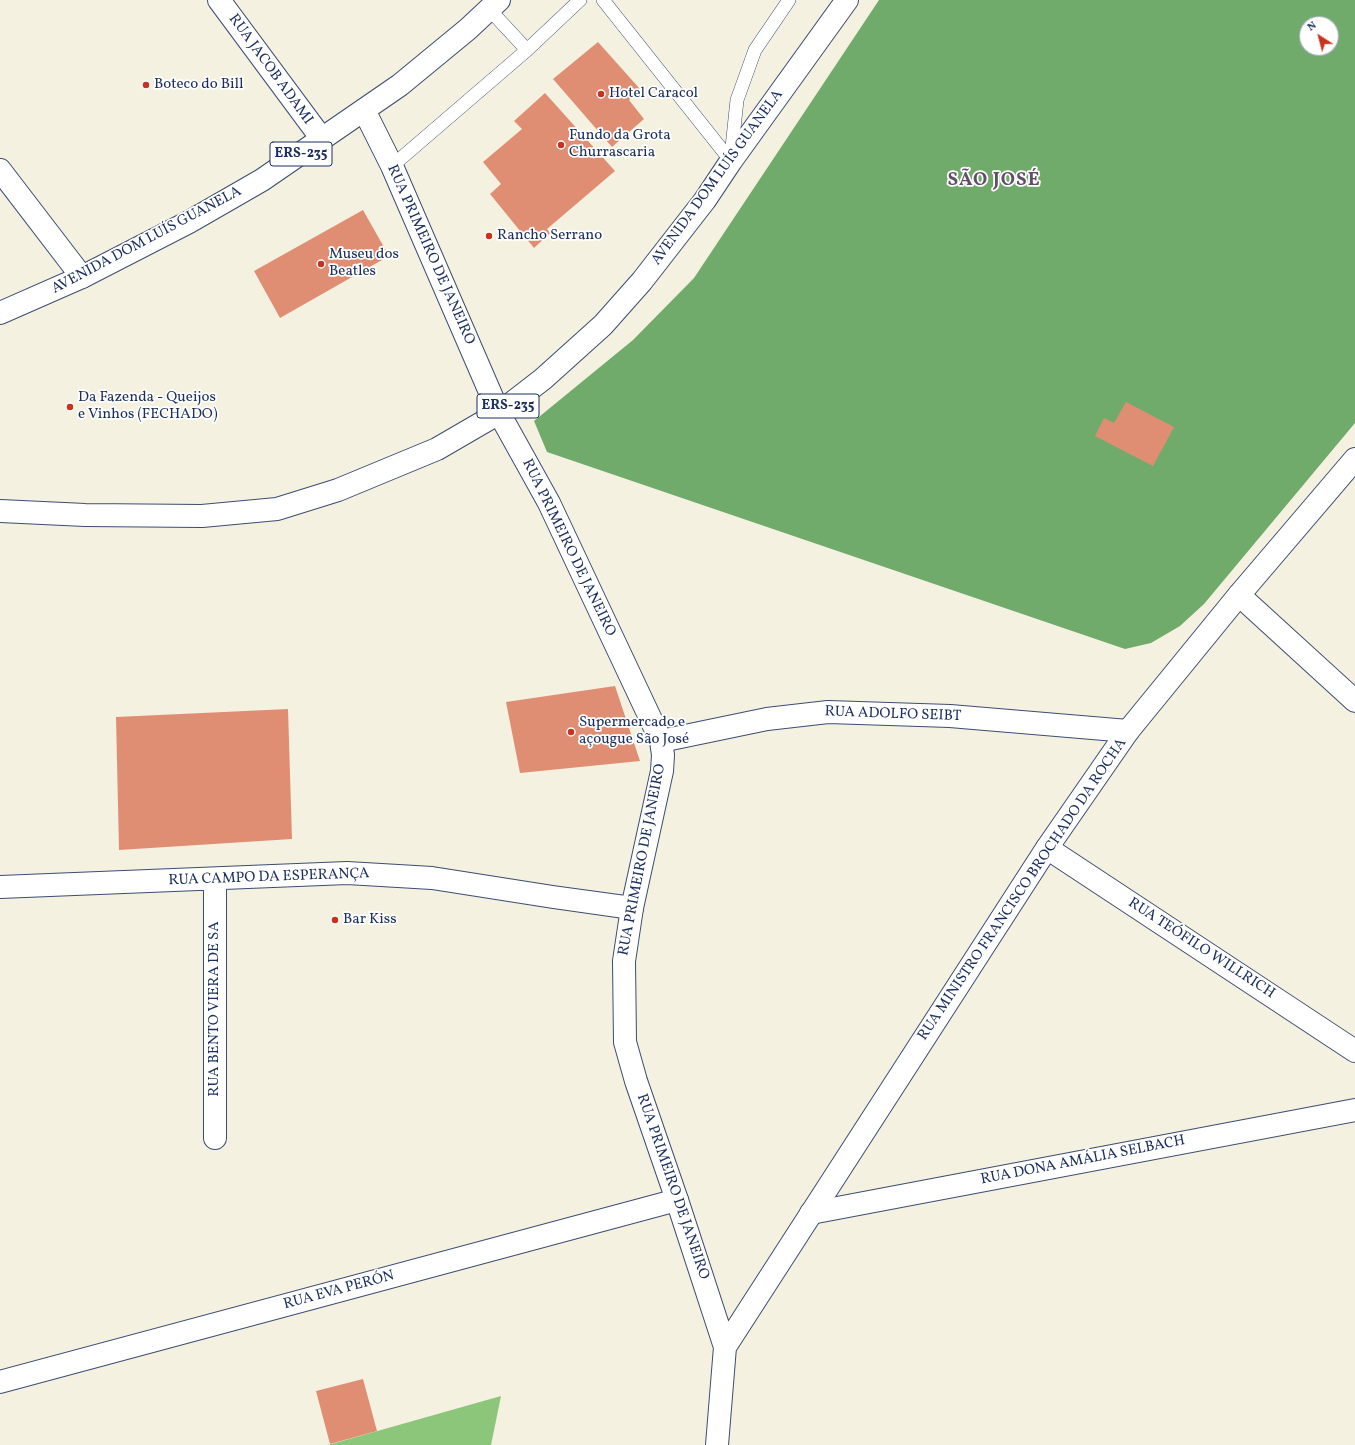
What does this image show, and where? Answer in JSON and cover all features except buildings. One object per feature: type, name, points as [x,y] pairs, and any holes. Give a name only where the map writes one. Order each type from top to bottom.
[{"type":"street","name":"RUA JACOB ADAMI","points":[[219,0],[322,139]]},
{"type":"street","name":"AVENIDA DOM LUÍS GUANELA","points":[[0,511],[85,515],[202,516],[277,509],[338,490],[417,458],[437,449],[499,413],[543,379],[603,325],[675,240],[847,0]]},
{"type":"street","name":"AVENIDA DOM LUÍS GUANELA","points":[[0,313],[82,277],[190,222],[262,180],[400,86],[468,29],[494,5]]},
{"type":"street","name":"RUA PRIMEIRO DE JANEIRO","points":[[364,110],[392,166],[499,413],[549,503],[661,741],[663,755],[662,771],[632,908],[624,961],[625,1042],[636,1081],[725,1347],[717,1445]]},
{"type":"street","points":[[0,170],[82,277]]},
{"type":"street","name":"RUA MINISTRO FRANCISCO BROCHADO DA ROCHA","points":[[725,1347],[1047,848],[1128,731],[1239,595],[1355,459]]},
{"type":"street","points":[[1239,595],[1355,701]]},
{"type":"street","name":"RUA ADOLFO SEIBT","points":[[661,741],[767,719],[828,712],[950,716],[1128,731]]},
{"type":"street","name":"RUA TEÓFILO WILLRICH","points":[[1047,848],[1355,1051]]},
{"type":"street","name":"RUA CAMPO DA ESPERANÇA","points":[[0,887],[347,873],[432,878],[632,908]]},
{"type":"street","name":"RUA BENTO VIERA DE SA","points":[[215,879],[215,1138]]},
{"type":"street","name":"RUA DONA AMÁLIA SELBACH","points":[[811,1213],[1355,1110]]},
{"type":"street","name":"RUA EVA PERÓN","points":[[0,1382],[677,1200]]},
{"type":"lane","points":[[392,166],[527,50],[580,0]]},
{"type":"lane","points":[[603,0],[731,161]]},
{"type":"lane","points":[[731,161],[737,100],[755,50],[789,0]]},
{"type":"lane","points":[[494,5],[527,50]]},
{"type":"green space","points":[[879,0],[1355,0],[1355,423],[1204,604],[1180,626],[1151,643],[1125,649],[547,452],[534,421],[633,340],[694,278]]},
{"type":"green space","points":[[501,1396],[491,1445],[328,1445]]},
{"type":"place","name":"Boteco do Bill","points":[[146,85]]},
{"type":"place","name":"Hotel Caracol","points":[[601,94]]},
{"type":"place","name":"Fundo da Grota Churrascaria","points":[[561,145]]},
{"type":"place","name":"Rancho Serrano","points":[[489,236]]},
{"type":"place","name":"Museu dos Beatles","points":[[321,264]]},
{"type":"place","name":"Da Fazenda - Queijos e Vinhos (FECHADO)","points":[[70,407]]},
{"type":"place","name":"Supermercado e açougue São José","points":[[571,732]]},
{"type":"place","name":"Bar Kiss","points":[[335,920]]},
{"type":"district","name":"SÃO JOSÉ","points":[[994,182]]}]
